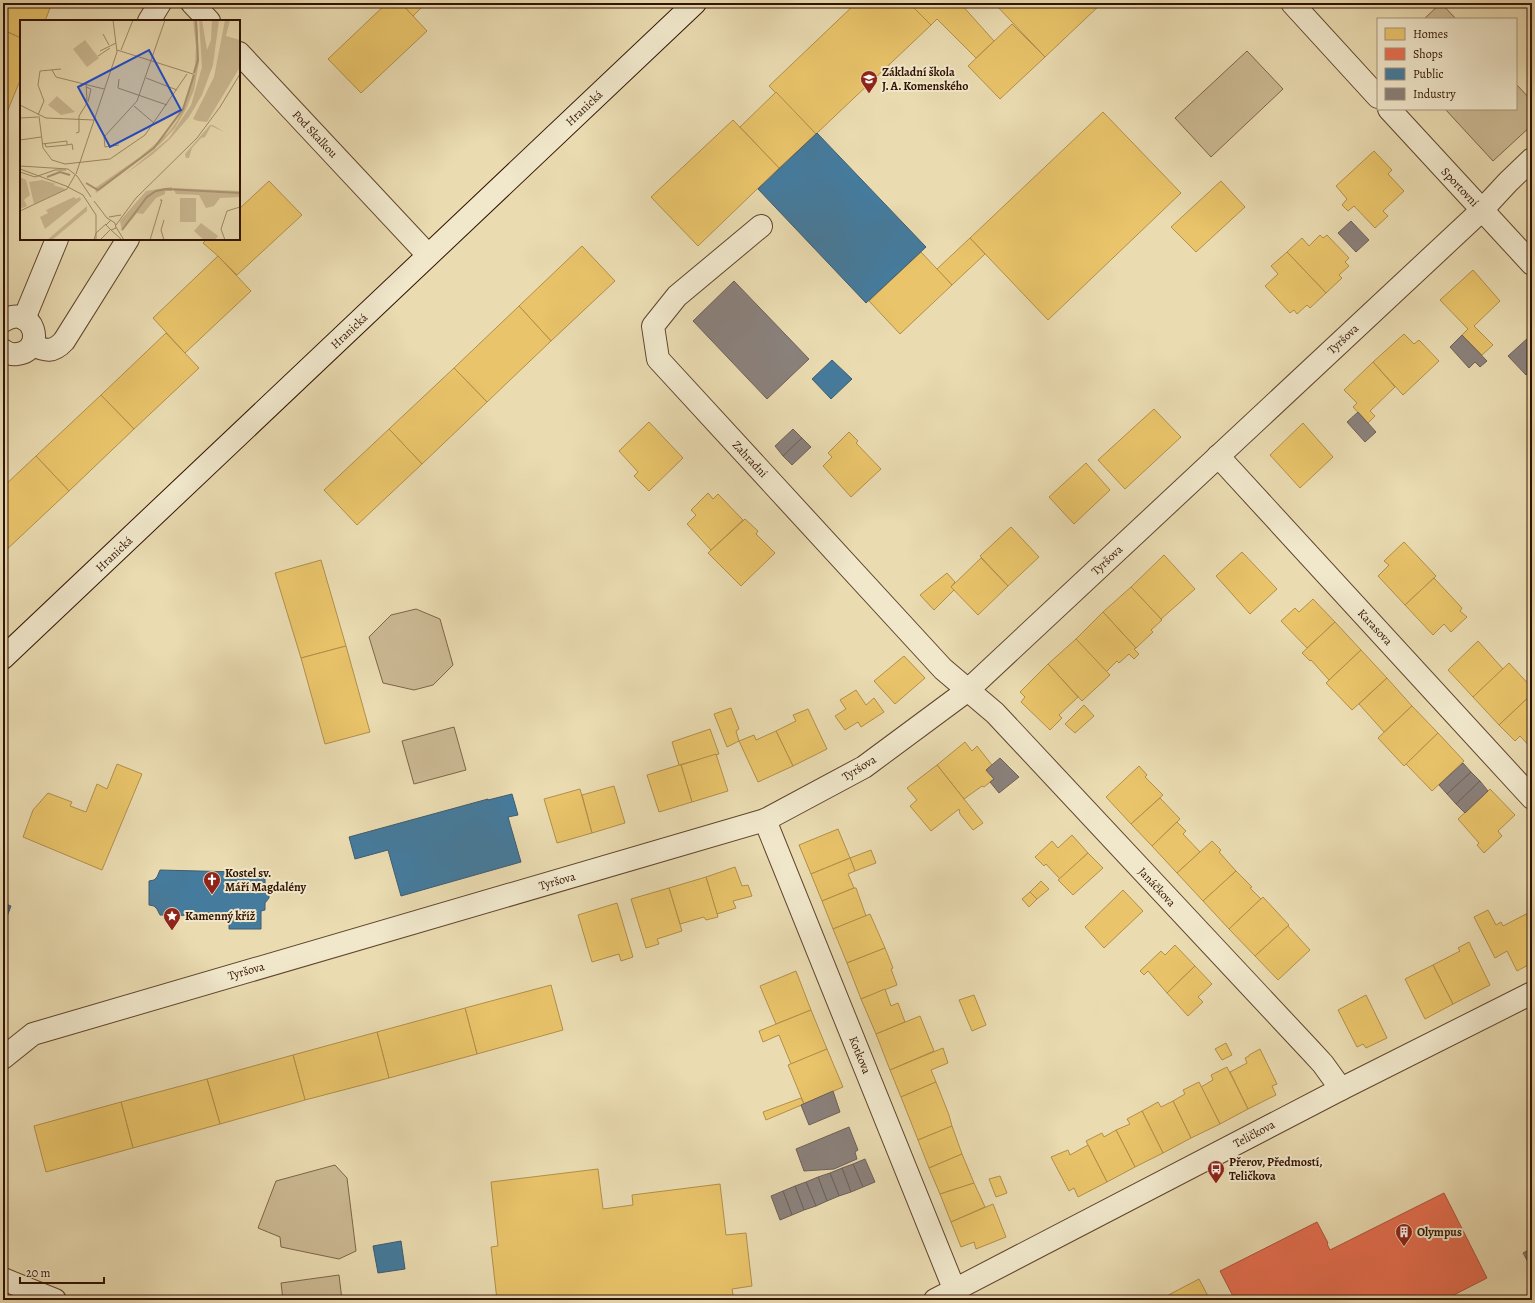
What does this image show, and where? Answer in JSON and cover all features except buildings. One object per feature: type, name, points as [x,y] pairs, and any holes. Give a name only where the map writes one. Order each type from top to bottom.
[{"type":"street","points":[[150,20],[160,3]]},
{"type":"street","points":[[192,3],[208,20]]},
{"type":"street","name":"Hranická","points":[[3,658],[695,3]]},
{"type":"street","points":[[1292,3],[1377,96]]},
{"type":"street","name":"Pod Skalkou","points":[[240,54],[428,255]]},
{"type":"street","name":"Sportovní","points":[[1390,110],[1532,264]]},
{"type":"street","name":"Tyršova","points":[[3,1058],[33,1034],[765,820],[864,767],[968,690],[1482,210],[1532,159]]},
{"type":"street","name":"Zahradní","points":[[761,226],[677,296],[653,326],[658,359],[943,669],[968,690]]},
{"type":"street","points":[[24,319],[57,240]]},
{"type":"street","points":[[32,345],[48,350],[54,350],[64,342],[127,240]]},
{"type":"street","points":[[3,321],[15,316],[24,319],[32,325],[35,336],[32,345],[26,351],[20,354],[4,352]]},
{"type":"street","name":"Karasova","points":[[1218,456],[1532,798]]},
{"type":"street","name":"Janáčkova","points":[[968,690],[994,714],[1296,1035],[1323,1064],[1341,1089]]},
{"type":"street","name":"Kotkova","points":[[765,820],[956,1291]]},
{"type":"street","name":"Teličkova","points":[[936,1300],[956,1291],[1341,1089],[1532,993]]},
{"type":"street","points":[[3,1279],[55,1300]]},
{"type":"shaded area","points":[[1441,3],[1455,18],[1425,18]]},
{"type":"shaded area","points":[[1247,51],[1283,89],[1211,157],[1175,118]]},
{"type":"shaded area","points":[[1517,85],[1532,101],[1532,125],[1493,161],[1446,110],[1517,110]]},
{"type":"shaded area","points":[[416,609],[440,619],[453,665],[433,685],[414,690],[383,683],[369,637],[391,615]]},
{"type":"shaded area","points":[[454,727],[466,770],[414,784],[402,741]]},
{"type":"shaded area","points":[[335,1165],[347,1178],[356,1251],[339,1259],[281,1247],[280,1237],[258,1228],[276,1181]]},
{"type":"shaded area","points":[[339,1275],[342,1300],[283,1300],[281,1283]]},
{"type":"place","name":"Základní škola J. A. Komenského","points":[[869,94]]},
{"type":"place","name":"Kostel sv. Máří Magdalény","points":[[212,895]]},
{"type":"place","name":"Kamenný kříž","points":[[172,931]]},
{"type":"place","name":"Přerov, Předmostí, Teličkova","points":[[1216,1184]]},
{"type":"place","name":"Olympus","points":[[1404,1247]]}]
